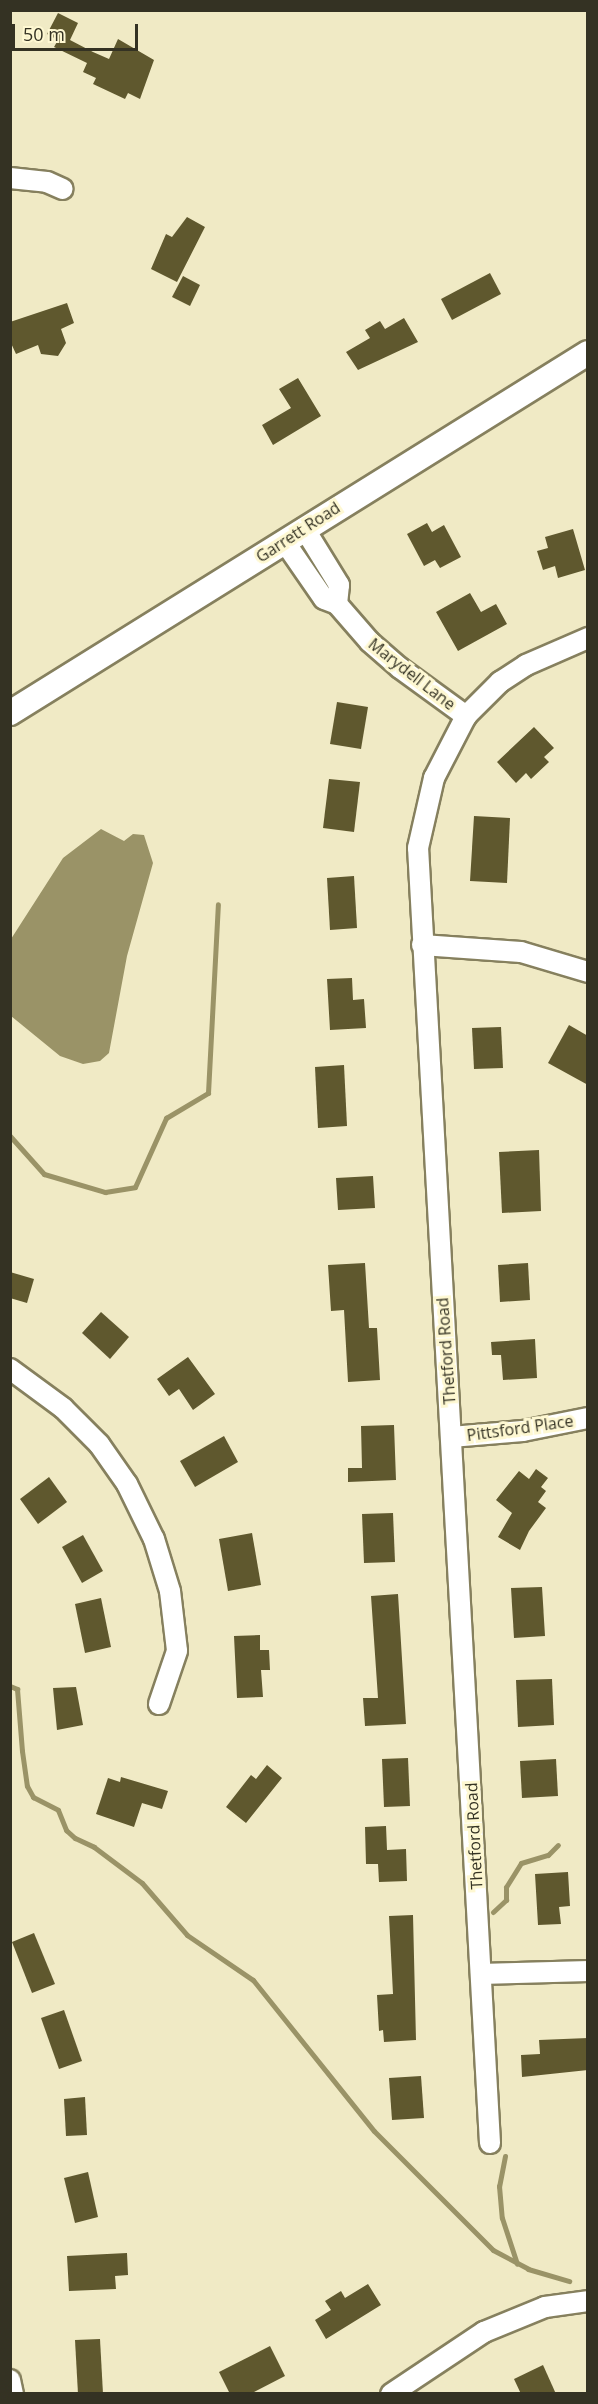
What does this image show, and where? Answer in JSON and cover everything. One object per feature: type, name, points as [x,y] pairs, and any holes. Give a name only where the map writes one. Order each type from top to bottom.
[{"type":"street","points":[[10,177],[47,182],[63,189]]},
{"type":"street","name":"Garrett Road","points":[[10,712],[588,353]]},
{"type":"street","points":[[304,528],[339,585],[337,603]]},
{"type":"street","name":"Marydell Lane","points":[[284,541],[324,599],[337,603],[370,642],[466,716]]},
{"type":"street","name":"Thetford Road","points":[[490,2143],[418,848],[423,816],[434,778],[466,716],[500,682],[526,665],[588,638]]},
{"type":"street","points":[[422,945],[520,952],[588,972]]},
{"type":"street","points":[[10,1369],[63,1408],[99,1444],[127,1484],[154,1539],[170,1590],[177,1651],[159,1704]]},
{"type":"street","name":"Pittsford Place","points":[[451,1437],[524,1431],[588,1418]]},
{"type":"street","points":[[482,1974],[588,1971]]},
{"type":"street","points":[[392,2394],[484,2332],[545,2307],[588,2301]]},
{"type":"street","points":[[10,2380],[13,2394]]},
{"type":"shaded area","points":[[101,829],[124,841],[133,834],[144,835],[153,863],[127,956],[109,1053],[100,1061],[83,1064],[60,1056],[11,1016],[11,939],[63,858]]},
{"type":"building","points":[[58,13],[78,23],[70,40],[93,52],[109,59],[118,39],[154,60],[140,99],[128,93],[125,99],[93,84],[96,78],[83,72],[87,63],[54,47],[58,40],[47,34]]},
{"type":"building","points":[[187,217],[205,227],[177,282],[151,269],[166,234],[172,237]]},
{"type":"building","points":[[490,273],[501,294],[452,320],[441,299]]},
{"type":"building","points":[[183,276],[200,285],[190,306],[172,297]]},
{"type":"building","points":[[67,303],[74,323],[61,329],[66,343],[58,356],[41,354],[38,345],[16,354],[10,341],[10,322]]},
{"type":"building","points":[[404,318],[418,342],[358,370],[346,352],[370,338],[365,330],[380,321],[385,329]]},
{"type":"building","points":[[298,378],[321,416],[273,445],[262,425],[291,408],[279,389]]},
{"type":"building","points":[[427,523],[432,532],[444,525],[461,557],[440,568],[435,560],[424,566],[407,534]]},
{"type":"building","points":[[573,529],[585,570],[558,578],[555,566],[543,570],[537,551],[548,548],[545,537]]},
{"type":"building","points":[[470,593],[481,612],[496,604],[507,624],[458,651],[436,612]]},
{"type":"building","points":[[337,702],[368,707],[361,749],[330,744]]},
{"type":"building","points":[[534,727],[554,748],[544,757],[549,762],[531,779],[526,773],[516,783],[497,762]]},
{"type":"building","points":[[329,779],[360,782],[354,832],[323,828]]},
{"type":"building","points":[[474,816],[510,818],[507,883],[470,881]]},
{"type":"building","points":[[354,876],[357,928],[330,930],[327,878]]},
{"type":"building","points":[[352,978],[353,1000],[364,999],[366,1028],[330,1030],[327,979]]},
{"type":"building","points":[[569,1025],[588,1036],[588,1085],[548,1063]]},
{"type":"building","points":[[501,1027],[503,1068],[474,1069],[472,1028]]},
{"type":"building","points":[[344,1065],[347,1126],[318,1128],[315,1067]]},
{"type":"building","points":[[539,1150],[541,1211],[502,1213],[499,1152]]},
{"type":"building","points":[[373,1176],[375,1208],[338,1210],[336,1178]]},
{"type":"building","points":[[365,1263],[369,1328],[377,1328],[380,1380],[348,1382],[344,1310],[331,1311],[328,1265]]},
{"type":"building","points":[[528,1263],[530,1300],[500,1302],[498,1265]]},
{"type":"building","points":[[10,1272],[34,1279],[27,1303],[10,1298]]},
{"type":"building","points":[[101,1312],[129,1337],[110,1359],[82,1333]]},
{"type":"building","points":[[535,1339],[537,1378],[503,1380],[501,1355],[492,1355],[491,1342]]},
{"type":"building","points":[[188,1357],[215,1394],[193,1410],[179,1389],[169,1396],[157,1379]]},
{"type":"building","points":[[394,1425],[396,1480],[348,1482],[348,1468],[362,1468],[361,1426]]},
{"type":"building","points":[[224,1436],[238,1462],[195,1487],[180,1461]]},
{"type":"building","points":[[536,1469],[548,1478],[541,1487],[546,1491],[538,1502],[546,1508],[529,1531],[520,1550],[498,1537],[512,1513],[496,1500],[519,1471],[529,1479]]},
{"type":"building","points":[[49,1477],[67,1502],[38,1524],[20,1499]]},
{"type":"building","points":[[393,1513],[395,1562],[364,1563],[362,1514]]},
{"type":"building","points":[[252,1533],[261,1585],[228,1591],[219,1539]]},
{"type":"building","points":[[83,1535],[103,1571],[82,1583],[62,1547]]},
{"type":"building","points":[[542,1587],[545,1636],[514,1638],[511,1588]]},
{"type":"building","points":[[398,1594],[406,1724],[365,1726],[363,1698],[378,1698],[371,1596]]},
{"type":"building","points":[[101,1598],[111,1647],[85,1653],[75,1604]]},
{"type":"building","points":[[260,1635],[260,1650],[269,1650],[270,1670],[261,1670],[263,1697],[237,1698],[234,1636]]},
{"type":"building","points":[[552,1679],[554,1725],[518,1727],[516,1680]]},
{"type":"building","points":[[76,1687],[83,1725],[57,1730],[53,1688]]},
{"type":"building","points":[[408,1758],[410,1806],[384,1807],[382,1759]]},
{"type":"building","points":[[556,1759],[558,1796],[522,1798],[520,1761]]},
{"type":"building","points":[[267,1765],[282,1778],[246,1823],[226,1807],[251,1775],[256,1779]]},
{"type":"building","points":[[121,1777],[168,1791],[162,1809],[142,1803],[134,1827],[96,1814],[108,1778],[120,1782]]},
{"type":"building","points":[[386,1826],[387,1850],[406,1849],[407,1881],[379,1882],[378,1864],[366,1864],[365,1827]]},
{"type":"building","points":[[568,1872],[570,1906],[559,1907],[561,1924],[538,1925],[535,1874]]},
{"type":"building","points":[[413,1915],[416,2040],[384,2042],[383,2030],[379,2031],[377,1995],[393,1994],[389,1916]]},
{"type":"building","points":[[34,1933],[55,1984],[32,1993],[12,1942]]},
{"type":"building","points":[[64,2010],[82,2061],[59,2069],[41,2018]]},
{"type":"building","points":[[588,2038],[588,2070],[522,2077],[521,2055],[540,2054],[539,2040]]},
{"type":"building","points":[[421,2076],[424,2118],[392,2120],[389,2078]]},
{"type":"building","points":[[85,2097],[87,2135],[66,2136],[64,2099]]},
{"type":"building","points":[[88,2172],[98,2217],[75,2223],[64,2178]]},
{"type":"building","points":[[127,2253],[128,2275],[115,2276],[116,2289],[69,2291],[67,2256]]},
{"type":"building","points":[[368,2284],[381,2305],[326,2339],[315,2320],[331,2310],[325,2301],[341,2291],[345,2298]]},
{"type":"building","points":[[100,2339],[103,2394],[78,2394],[75,2340]]},
{"type":"building","points":[[270,2346],[285,2376],[250,2394],[230,2394],[219,2372]]},
{"type":"building","points":[[543,2365],[556,2394],[521,2394],[514,2379]]},
{"type":"waterway","points":[[10,1136],[44,1174],[105,1192],[135,1187],[166,1118],[208,1093],[218,904]]},
{"type":"waterway","points":[[10,1686],[17,1689],[27,1786],[33,1797],[58,1810],[66,1830],[75,1838],[94,1847],[142,1883],[187,1935],[253,1980],[374,2131],[493,2250],[528,2269],[569,2281]]},
{"type":"waterway","points":[[493,1912],[506,1900],[506,1887],[521,1863],[548,1855],[558,1845]]},
{"type":"waterway","points":[[505,2156],[499,2186],[502,2218],[517,2264]]}]
